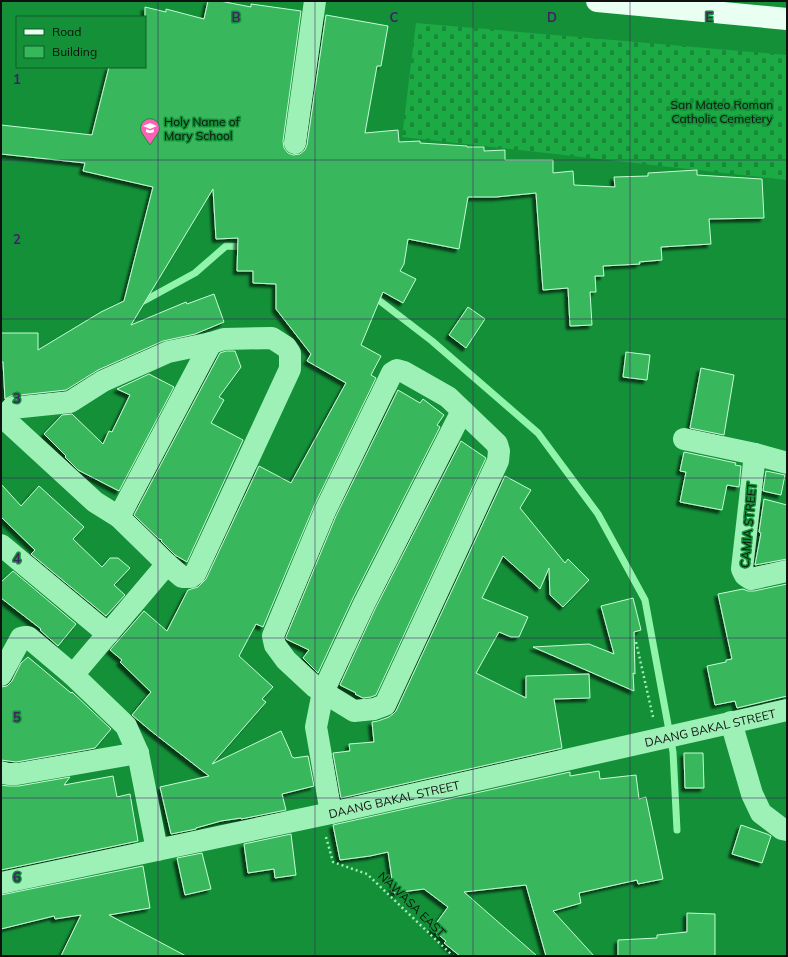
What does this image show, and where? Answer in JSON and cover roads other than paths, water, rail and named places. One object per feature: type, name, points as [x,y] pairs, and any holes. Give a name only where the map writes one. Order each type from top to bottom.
[{"type":"main road","points":[[597,1],[787,19]]},
{"type":"street","points":[[295,143],[315,1]]},
{"type":"street","points":[[272,338],[286,347],[290,353],[290,369],[195,574],[191,577],[182,577],[119,517],[95,502],[20,434],[9,423],[7,414],[12,408],[70,402],[103,381],[168,352],[212,343],[224,339],[272,338]]},
{"type":"street","points":[[119,517],[212,343]]},
{"type":"street","points":[[397,370],[404,372],[448,397],[497,444],[499,451],[498,461],[384,705],[374,710],[354,711],[323,692],[315,687],[286,660],[275,645],[273,636],[325,510],[392,373],[397,370]]},
{"type":"street","points":[[326,814],[316,726],[323,692],[364,604],[462,411]]},
{"type":"street","points":[[684,439],[755,454],[787,463]]},
{"type":"street","name":"CAMIA STREET","points":[[755,454],[742,569],[745,575],[751,579],[787,571]]},
{"type":"street","points":[[1,545],[108,634]]},
{"type":"street","points":[[73,675],[167,564]]},
{"type":"street","points":[[1,675],[21,638],[28,637],[73,675],[126,726],[138,753],[157,850]]},
{"type":"street","name":"DAANG BAKAL STREET","points":[[1,883],[326,814],[787,710]]},
{"type":"street","points":[[731,722],[752,794],[761,813],[787,830]]},
{"type":"street","points":[[1,772],[17,774],[138,753]]},
{"type":"waterway","points":[[140,303],[195,273],[226,246],[246,247]]},
{"type":"waterway","points":[[371,297],[380,301],[432,341],[538,433],[598,514],[645,600],[673,752],[677,830]]},
{"type":"place","name":"Holy Name of Mary School","points":[[150,145]]},
{"type":"park label","name":"San Mateo Roman Catholic Cemetery","points":[[722,111]]}]
